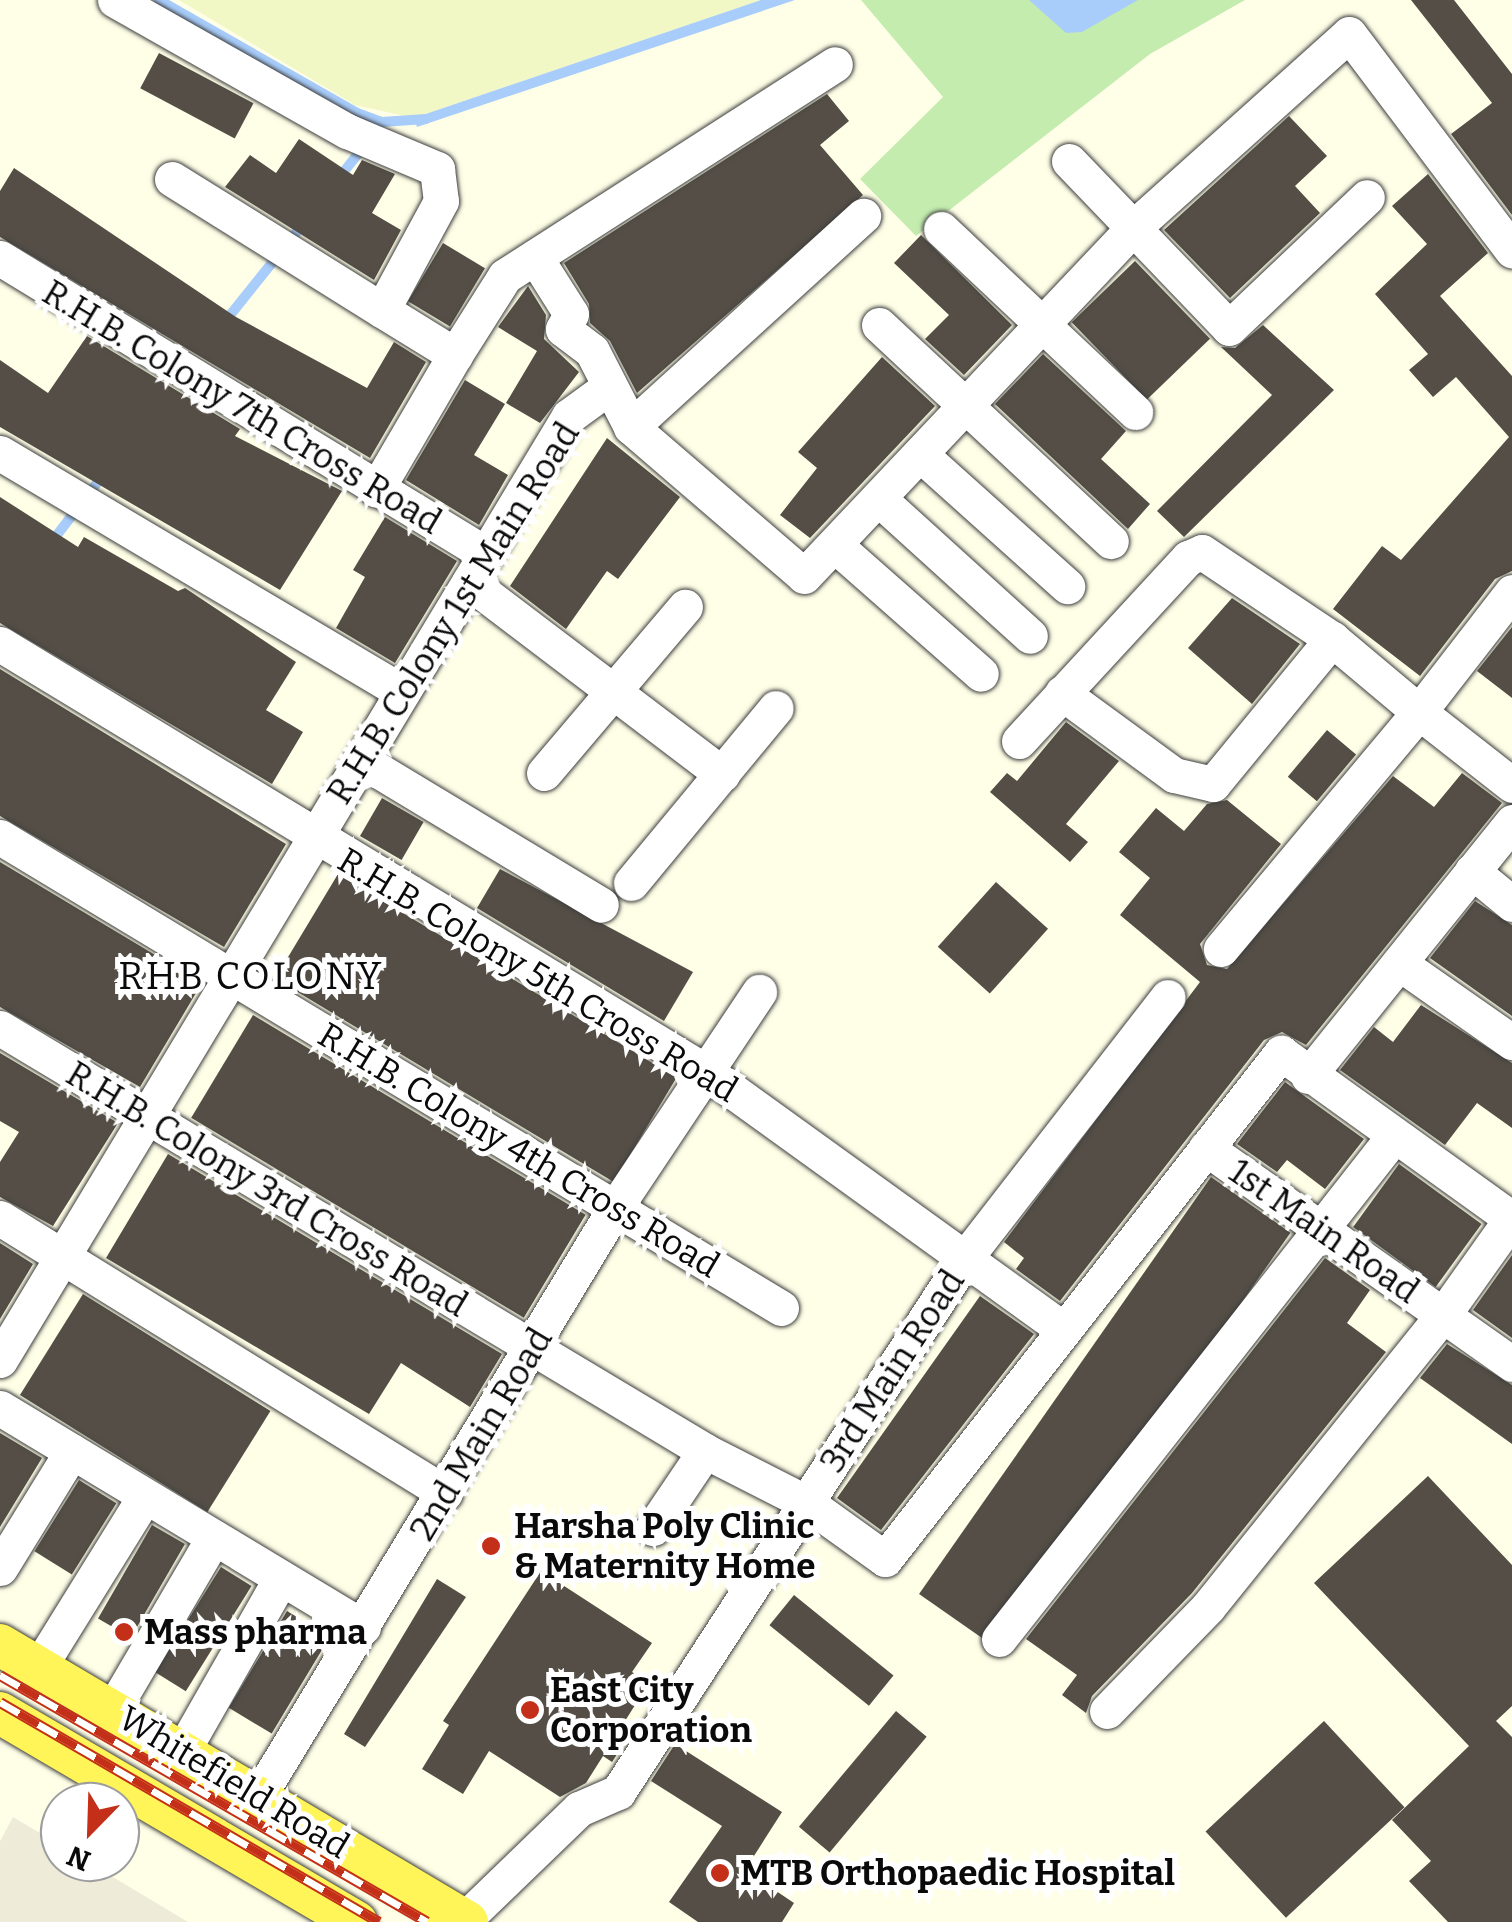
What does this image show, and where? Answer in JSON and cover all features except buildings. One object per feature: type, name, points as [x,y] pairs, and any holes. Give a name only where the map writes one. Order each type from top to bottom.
[{"type":"main road","name":"Whitefield Road","points":[[0,1645],[466,1921]]},
{"type":"main road","name":"Whitefield Road","points":[[0,1713],[356,1922]]},
{"type":"street","points":[[115,0],[347,131],[437,169],[441,201],[382,310]]},
{"type":"street","points":[[535,258],[572,314],[562,330],[592,350],[606,389],[631,427],[804,576],[1133,228],[1349,34],[1512,250]]},
{"type":"street","points":[[376,490],[505,276],[836,64]]},
{"type":"street","points":[[1070,161],[1229,328],[1367,197]]},
{"type":"street","points":[[172,179],[455,356]]},
{"type":"street","points":[[631,427],[863,216]]},
{"type":"street","points":[[942,230],[1135,412]]},
{"type":"street","name":"R.H.B. Colony 7th Cross Road","points":[[0,258],[376,490],[477,568],[722,774]]},
{"type":"street","points":[[879,326],[1112,541]]},
{"type":"street","name":"R.H.B. Colony 1st Main Road","points":[[0,1360],[570,416],[606,389]]},
{"type":"street","points":[[0,453],[402,692]]},
{"type":"street","points":[[920,454],[1068,586]]},
{"type":"street","points":[[878,498],[1030,636]]},
{"type":"street","points":[[836,546],[981,674]]},
{"type":"street","points":[[1019,741],[1188,558],[1202,552],[1332,640],[1512,785]]},
{"type":"street","points":[[1222,949],[1419,712],[1512,592]]},
{"type":"street","points":[[544,773],[685,607]]},
{"type":"street","points":[[1062,693],[1174,775],[1212,784],[1332,640]]},
{"type":"street","name":"R.H.B. Colony 5th Cross Road","points":[[0,644],[313,840],[705,1072],[1061,1328]]},
{"type":"street","points":[[631,884],[776,708]]},
{"type":"street","points":[[361,760],[601,905]]},
{"type":"street","points":[[1512,822],[1308,1076],[1512,1218]]},
{"type":"street","name":"R.H.B. Colony 4th Cross Road","points":[[0,836],[781,1308]]},
{"type":"street","points":[[1472,871],[1512,904]]},
{"type":"street","points":[[1399,963],[1512,1042]]},
{"type":"street","name":"2nd Main Road","points":[[258,1797],[533,1351],[615,1208],[759,992]]},
{"type":"street","name":"3rd Main Road","points":[[466,1921],[578,1810],[618,1792],[966,1258],[1168,997]]},
{"type":"street","name":"R.H.B. Colony 3rd Cross Road","points":[[0,1028],[533,1351],[706,1451],[807,1503],[885,1559],[1061,1328]]},
{"type":"street","name":"1st Main Road","points":[[1308,1076],[1281,1053],[1206,1148],[1444,1315],[1512,1218]]},
{"type":"street","points":[[999,1639],[1394,1136]]},
{"type":"street","points":[[1061,1328],[1206,1148]]},
{"type":"street","points":[[0,1218],[445,1493]]},
{"type":"street","points":[[1107,1711],[1208,1607],[1444,1315],[1512,1364]]},
{"type":"street","points":[[0,1408],[363,1627]]},
{"type":"street","points":[[0,1568],[72,1451]]},
{"type":"street","points":[[653,1528],[706,1451]]},
{"type":"street","points":[[38,1666],[145,1496]]},
{"type":"street","points":[[113,1709],[214,1538]]},
{"type":"street","points":[[183,1750],[281,1578]]},
{"type":"green space","points":[[179,0],[761,0],[414,118],[355,105]]},
{"type":"green space","points":[[861,0],[1245,0],[1150,54],[916,236],[860,179],[943,97]]},
{"type":"shaded area","points":[[13,1817],[40,1833],[40,1882],[121,1882],[188,1922],[0,1922],[0,1841]]},
{"type":"water","points":[[761,0],[795,0],[417,127],[414,118]]},
{"type":"water","points":[[1029,0],[1138,0],[1082,32],[1066,33]]},
{"type":"waterway","points":[[159,0],[357,113],[382,122],[426,119]]},
{"type":"waterway","points":[[338,179],[365,145]]},
{"type":"waterway","points":[[223,324],[303,224]]},
{"type":"waterway","points":[[50,544],[104,474]]},
{"type":"railway","points":[[0,1675],[427,1922]]},
{"type":"railway","points":[[0,1702],[379,1922]]},
{"type":"place","name":"Harsha Poly Clinic & Maternity Home","points":[[491,1546]]},
{"type":"place","name":"Mass pharma","points":[[124,1632]]},
{"type":"place","name":"East City Corporation","points":[[530,1710]]},
{"type":"place","name":"MTB Orthopaedic Hospital","points":[[720,1873]]},
{"type":"district","name":"RHB COLONY","points":[[251,977]]}]
